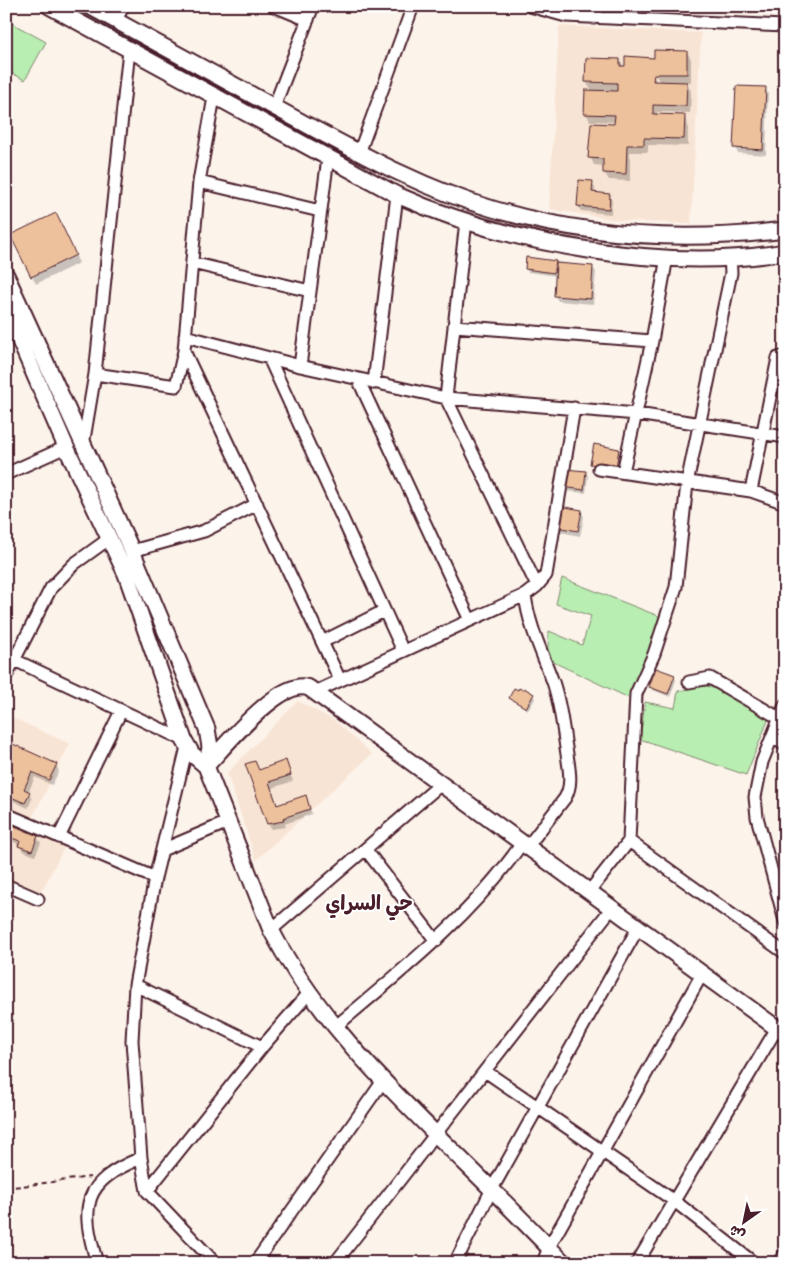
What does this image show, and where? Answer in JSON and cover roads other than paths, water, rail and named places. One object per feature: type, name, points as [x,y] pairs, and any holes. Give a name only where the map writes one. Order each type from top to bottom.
[{"type":"street","points":[[49,6],[397,195],[466,221],[547,242],[667,257],[758,256],[785,252]]},
{"type":"street","points":[[88,6],[414,181],[492,209],[548,223],[669,237],[729,236],[785,230]]},
{"type":"street","points":[[116,21],[123,6]]},
{"type":"street","points":[[274,6],[308,20]]},
{"type":"street","points":[[274,107],[313,6]]},
{"type":"street","points":[[359,153],[412,6]]},
{"type":"street","points":[[530,6],[555,15],[594,18],[784,24]]},
{"type":"street","points":[[594,18],[599,6]]},
{"type":"street","points":[[83,445],[95,374],[129,50]]},
{"type":"street","points":[[95,374],[176,386],[184,351],[200,182],[214,97]]},
{"type":"street","points":[[300,366],[328,158]]},
{"type":"street","points":[[200,182],[320,211]]},
{"type":"street","points":[[374,383],[397,195]]},
{"type":"street","points":[[466,221],[446,398],[537,586]]},
{"type":"street","points":[[589,892],[629,841],[636,694],[654,654],[676,587],[687,482],[732,273],[729,236]]},
{"type":"street","points":[[623,472],[652,341],[667,257]]},
{"type":"street","points":[[192,263],[310,291]]},
{"type":"street","points":[[6,275],[132,551],[209,737],[210,746],[206,766]]},
{"type":"street","points":[[6,309],[66,447],[126,574],[185,744],[206,766],[271,930],[309,993],[335,1027],[383,1081],[564,1263]]},
{"type":"street","points":[[454,326],[652,341]]},
{"type":"street","points":[[185,336],[300,366],[446,398],[637,414],[785,437]]},
{"type":"street","points":[[184,351],[340,680]]},
{"type":"street","points":[[750,491],[778,358],[785,356]]},
{"type":"street","points":[[269,358],[403,651]]},
{"type":"street","points":[[358,379],[470,620]]},
{"type":"street","points":[[315,692],[525,595],[537,586],[546,575],[574,408]]},
{"type":"street","points":[[6,474],[66,447]]},
{"type":"street","points":[[598,469],[750,491],[785,503]]},
{"type":"street","points":[[132,551],[204,531],[257,504]]},
{"type":"street","points":[[6,676],[10,658],[51,588],[74,564],[110,538]]},
{"type":"street","points":[[335,1027],[436,941],[501,873],[565,798],[570,784],[559,705],[553,683],[532,633],[525,595]]},
{"type":"street","points":[[322,642],[384,611]]},
{"type":"street","points":[[10,658],[121,711],[194,750],[201,749],[207,744],[209,737]]},
{"type":"street","points":[[690,682],[710,678],[779,718]]},
{"type":"street","points":[[206,766],[260,711],[285,691],[300,686],[315,692],[781,1031],[673,1200],[637,1263]]},
{"type":"street","points":[[785,705],[758,776],[755,807],[785,921]]},
{"type":"street","points":[[59,837],[121,711]]},
{"type":"street","points":[[773,737],[785,745]]},
{"type":"street","points":[[185,744],[155,878],[135,985],[132,1041],[141,1158],[148,1191],[215,1263]]},
{"type":"street","points":[[271,930],[441,784]]},
{"type":"street","points":[[6,814],[155,878]]},
{"type":"street","points":[[162,850],[228,822]]},
{"type":"street","points":[[629,841],[785,953]]},
{"type":"street","points":[[366,850],[436,941]]},
{"type":"street","points":[[6,885],[38,899]]},
{"type":"street","points":[[335,1263],[611,909]]},
{"type":"street","points":[[455,1263],[492,1189],[638,928]]},
{"type":"street","points":[[543,1263],[549,1247],[702,974]]},
{"type":"street","points":[[135,985],[262,1048]]},
{"type":"street","points":[[148,1191],[262,1048],[309,993]]},
{"type":"street","points":[[485,1071],[673,1200],[754,1263]]},
{"type":"street","points":[[255,1263],[383,1081]]},
{"type":"street","points":[[95,1261],[89,1237],[86,1211],[94,1190],[107,1175],[141,1158]]},
{"type":"street","points":[[778,1263],[785,1254]]},
{"type":"district","name":"حي السراي","points":[[369,903]]}]
